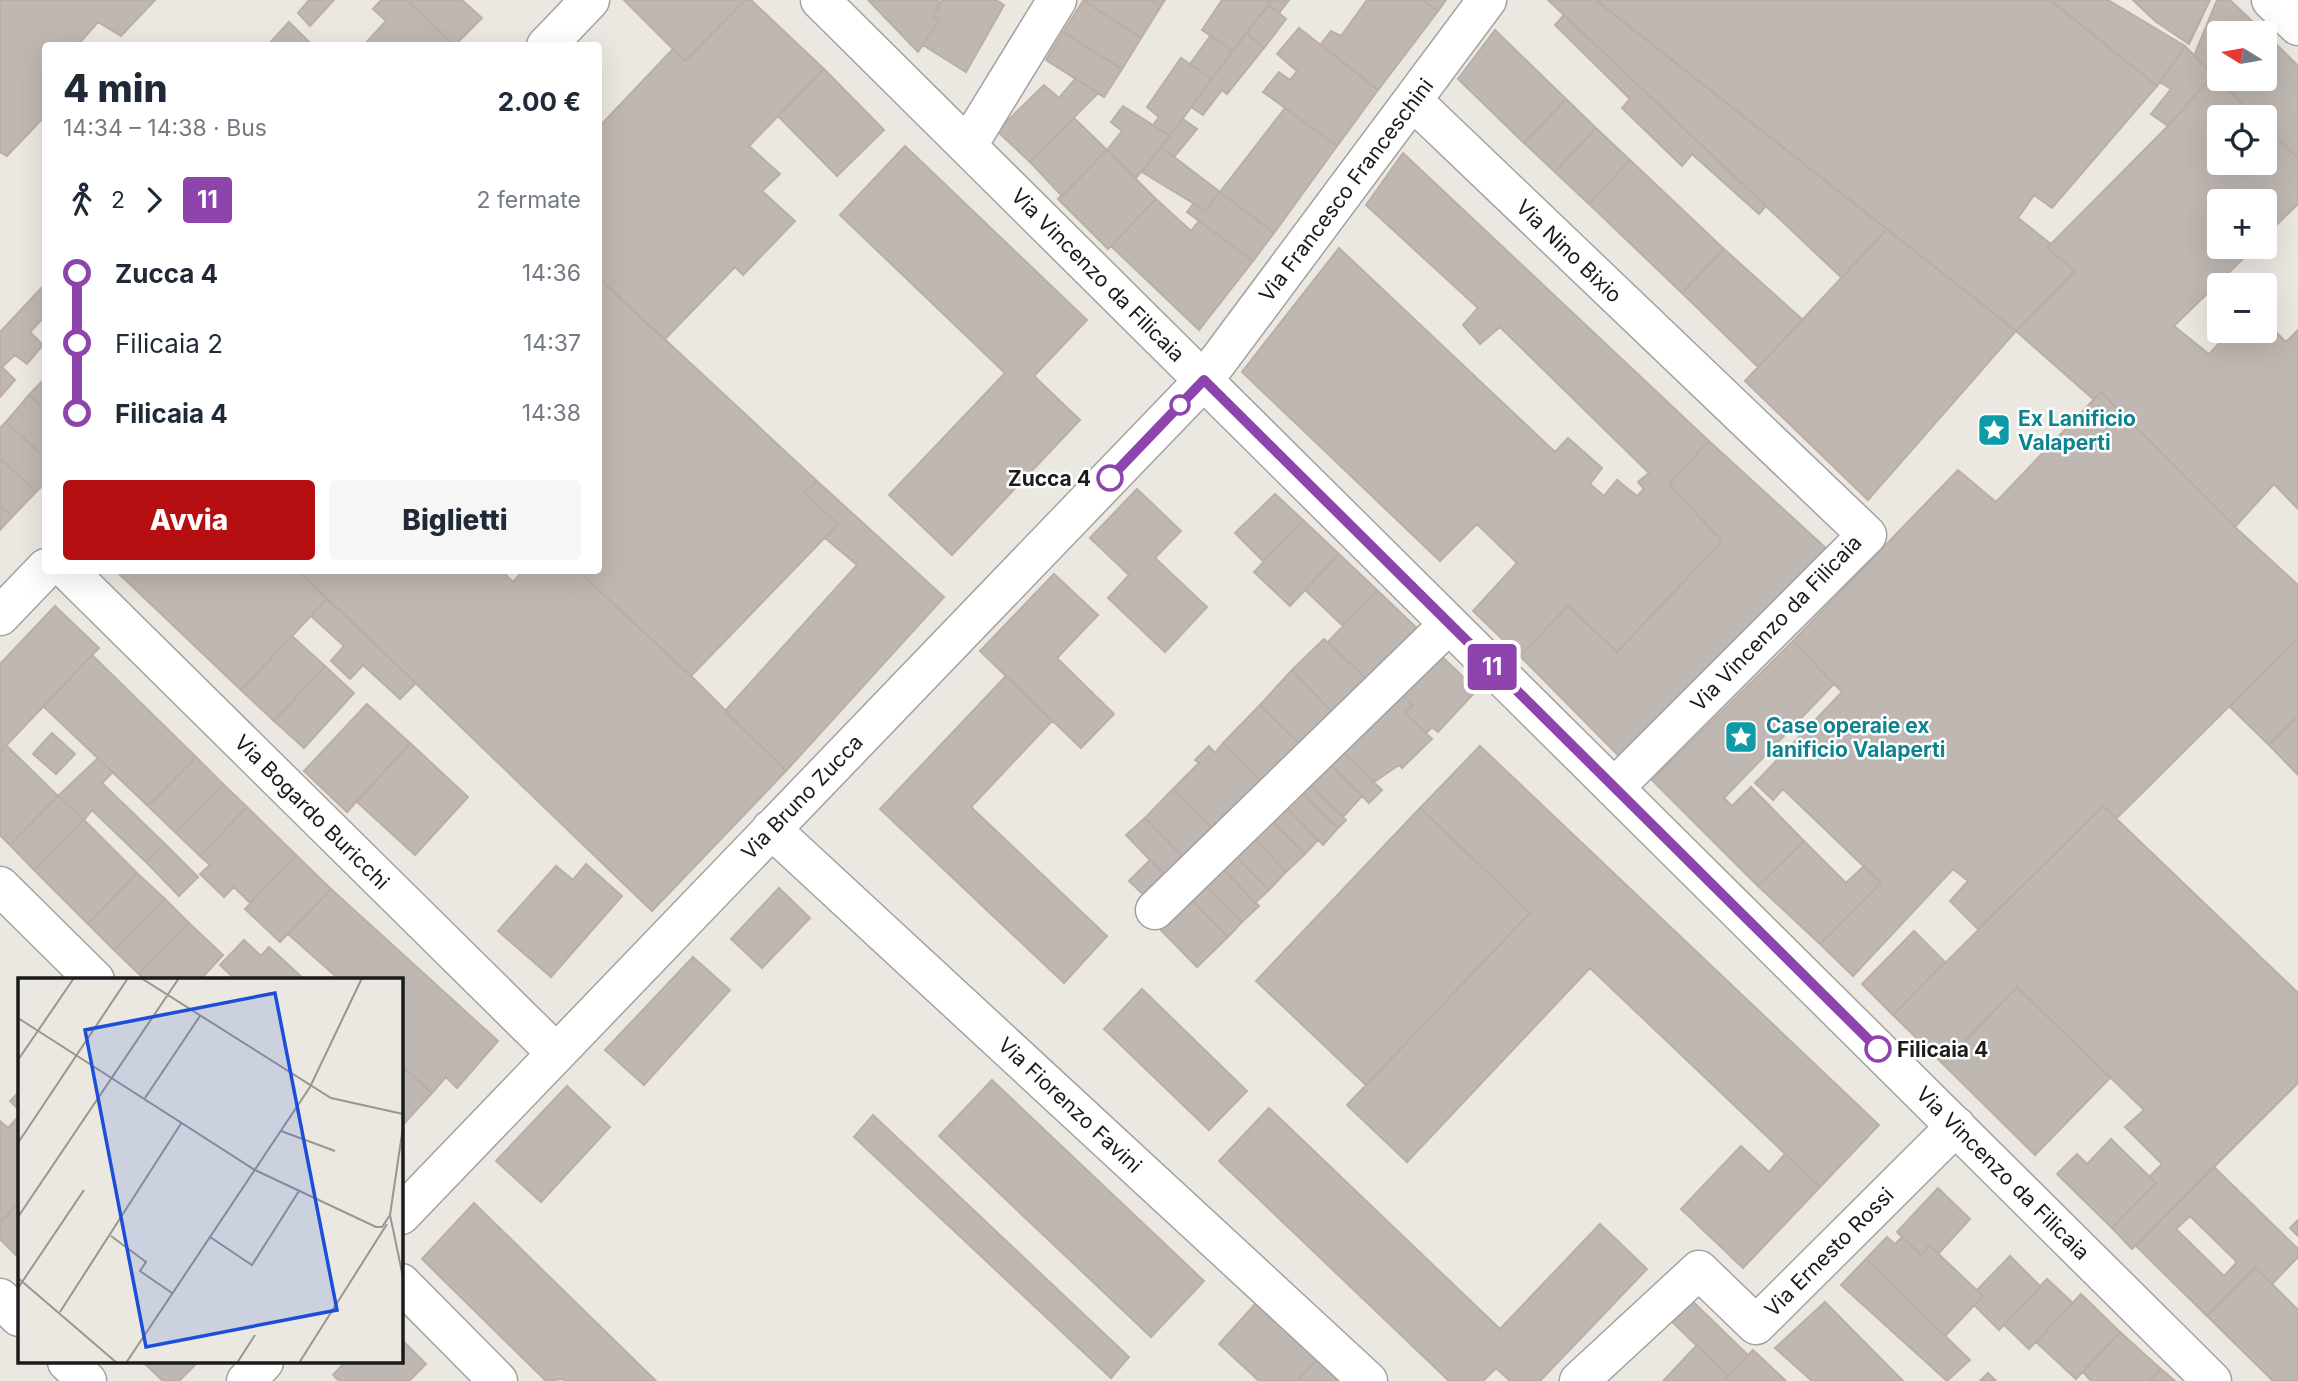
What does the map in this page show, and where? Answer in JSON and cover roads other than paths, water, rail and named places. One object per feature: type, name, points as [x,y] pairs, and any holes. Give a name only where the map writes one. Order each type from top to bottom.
[{"type":"street","points":[[550,42],[590,0]]},
{"type":"street","name":"Via Vincenzo da Filicaia","points":[[820,0],[2212,1381]]},
{"type":"street","points":[[968,145],[1057,0]]},
{"type":"street","name":"Via Francesco Franceschini","points":[[1204,380],[1487,0]]},
{"type":"street","points":[[2271,0],[2298,26]]},
{"type":"street","name":"Via Nino Bixio","points":[[1412,101],[1726,401]]},
{"type":"street","name":"Via Bruno Zucca","points":[[402,1214],[1204,380]]},
{"type":"street","name":"Via Vincenzo da Filicaia","points":[[1614,788],[1867,535],[1726,401]]},
{"type":"street","points":[[0,616],[42,572]]},
{"type":"street","name":"Via Bogardo Buricchi","points":[[71,574],[556,1053]]},
{"type":"street","points":[[1155,910],[1449,624]]},
{"type":"street","name":"Via Fiorenzo Favini","points":[[771,829],[1368,1381]]},
{"type":"street","points":[[0,886],[93,978]]},
{"type":"street","name":"Via Ernesto Rossi","points":[[1579,1381],[1699,1270],[1756,1325],[1956,1126]]},
{"type":"street","points":[[402,1284],[498,1381]]},
{"type":"street","points":[[0,1298],[18,1316]]},
{"type":"street","points":[[69,1364],[87,1381]]},
{"type":"street","points":[[246,1381],[262,1364]]},
{"type":"place","name":"Ex Lanificio Valaperti","points":[[1994,430]]},
{"type":"place","name":"Zucca 4","points":[[1110,478]]},
{"type":"place","name":"Case operaie ex lanificio Valaperti","points":[[1741,737]]},
{"type":"place","name":"Filicaia 4","points":[[1878,1049]]}]
